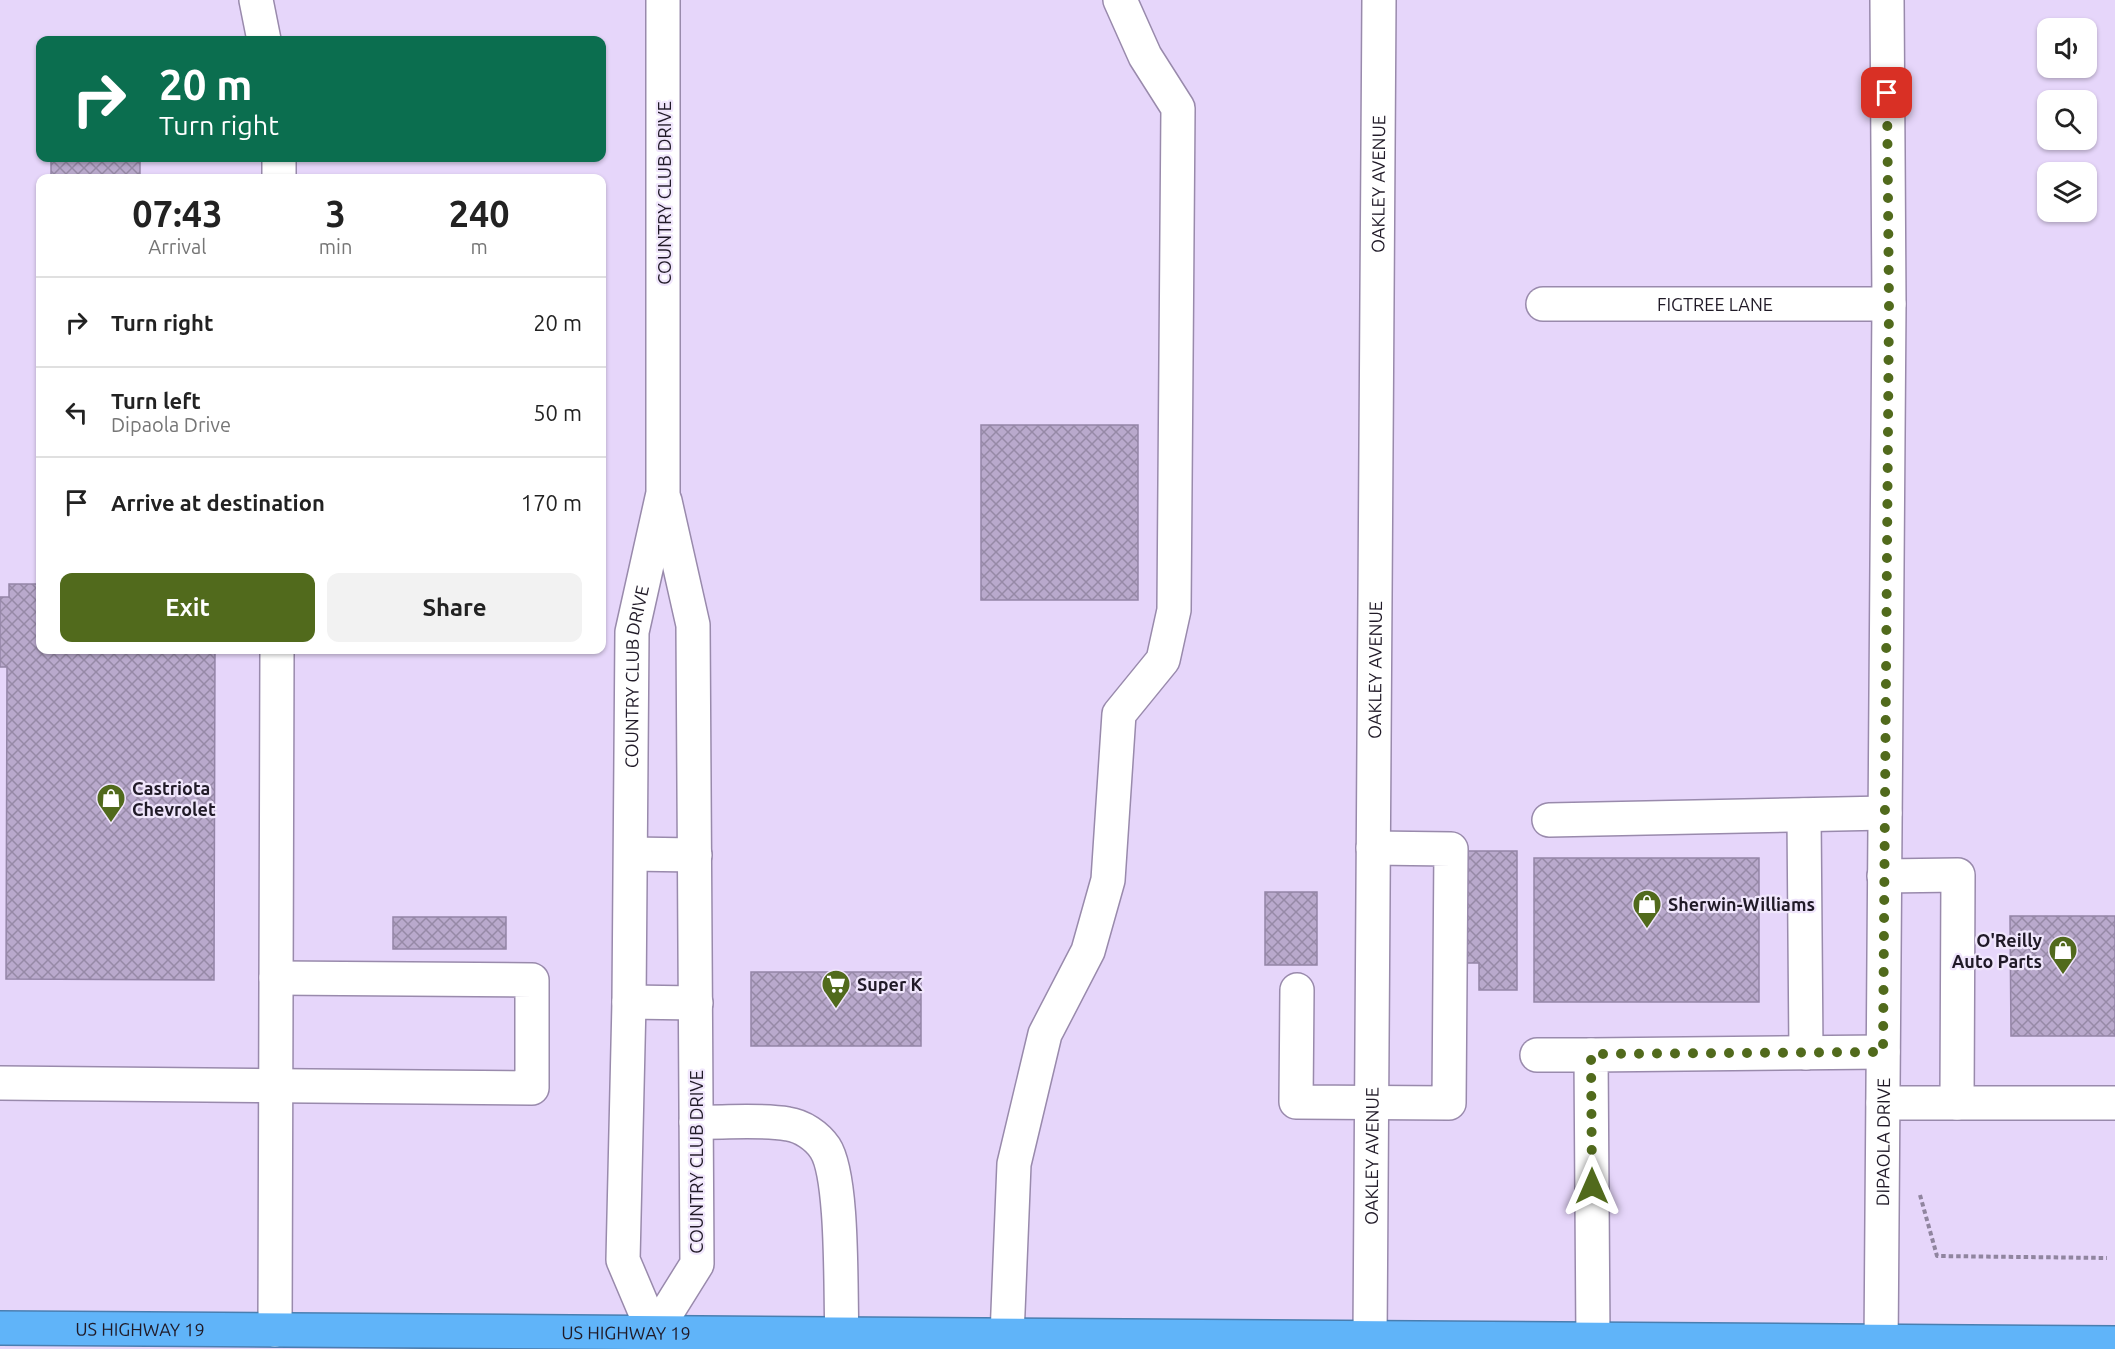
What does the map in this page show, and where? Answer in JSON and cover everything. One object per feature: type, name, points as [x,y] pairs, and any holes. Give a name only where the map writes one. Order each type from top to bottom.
[{"type":"highway","name":"US HIGHWAY 19","points":[[0,1328],[275,1330],[650,1341],[842,1335],[1593,1340],[1881,1345],[2115,1343]]},
{"type":"highway","points":[[181,1349],[275,1330]]},
{"type":"street","points":[[256,0],[263,36]]},
{"type":"street","name":"COUNTRY CLUB DRIVE","points":[[650,1341],[623,1260],[629,1002],[632,632],[663,493],[663,0]]},
{"type":"street","points":[[1007,1336],[1014,1164],[1045,1034],[1088,951],[1108,880],[1119,714],[1163,660],[1174,610],[1178,108],[1145,56],[1120,0]]},
{"type":"street","name":"OAKLEY AVENUE","points":[[1370,1339],[1379,0]]},
{"type":"street","name":"DIPAOLA DRIVE","points":[[1881,1345],[1889,304],[1887,0]]},
{"type":"street","name":"FIGTREE LANE","points":[[1543,304],[1889,304]]},
{"type":"street","name":"COUNTRY CLUB DRIVE","points":[[650,1341],[697,1264],[693,625],[663,493]]},
{"type":"street","points":[[275,1330],[277,654]]},
{"type":"street","points":[[1549,820],[1885,813]]},
{"type":"street","points":[[1804,815],[1806,1053]]},
{"type":"street","points":[[1297,990],[1296,1102],[1449,1103],[1450,849],[1373,848]]},
{"type":"street","points":[[631,854],[695,855]]},
{"type":"street","points":[[1884,876],[1958,875],[1957,1102]]},
{"type":"street","points":[[0,1083],[531,1088],[532,980],[276,978]]},
{"type":"street","points":[[629,1002],[696,1003]]},
{"type":"street","points":[[1537,1055],[1883,1052]]},
{"type":"street","points":[[1591,1054],[1593,1340]]},
{"type":"street","points":[[1883,1102],[2115,1102]]},
{"type":"street","points":[[696,1122],[789,1124],[813,1134],[826,1149],[834,1170],[837,1198],[842,1335]]},
{"type":"path","points":[[1918,1189],[1937,1256],[2107,1258]]},
{"type":"building","points":[[51,162],[140,162],[140,174],[51,174]]},
{"type":"building","points":[[981,425],[1138,425],[1138,600],[981,600]]},
{"type":"building","name":"Castriota Chevrolet","points":[[9,584],[36,584],[36,654],[215,654],[214,980],[6,979],[7,667],[0,667],[0,597],[9,597]]},
{"type":"building","points":[[1459,851],[1517,851],[1517,990],[1479,990],[1479,963],[1459,963]]},
{"type":"building","name":"Sherwin-Williams","points":[[1534,858],[1759,858],[1759,1002],[1534,1002]]},
{"type":"building","points":[[1265,892],[1317,892],[1317,965],[1265,965]]},
{"type":"building","name":"O'Reilly Auto Parts","points":[[2010,916],[2115,916],[2115,1036],[2011,1036]]},
{"type":"building","points":[[393,917],[506,917],[506,949],[393,949]]},
{"type":"building","name":"Super K","points":[[751,972],[921,972],[921,1046],[751,1046]]},
{"type":"place","name":"Castriota Chevrolet","points":[[111,824]]},
{"type":"place","name":"Sherwin-Williams","points":[[1647,930]]},
{"type":"place","name":"O'Reilly Auto Parts","points":[[2063,976]]},
{"type":"place","name":"Super K","points":[[836,1010]]},
{"type":"route","points":[[1592,1186],[1591,1054],[1883,1052],[1889,304],[1887,93]]}]
